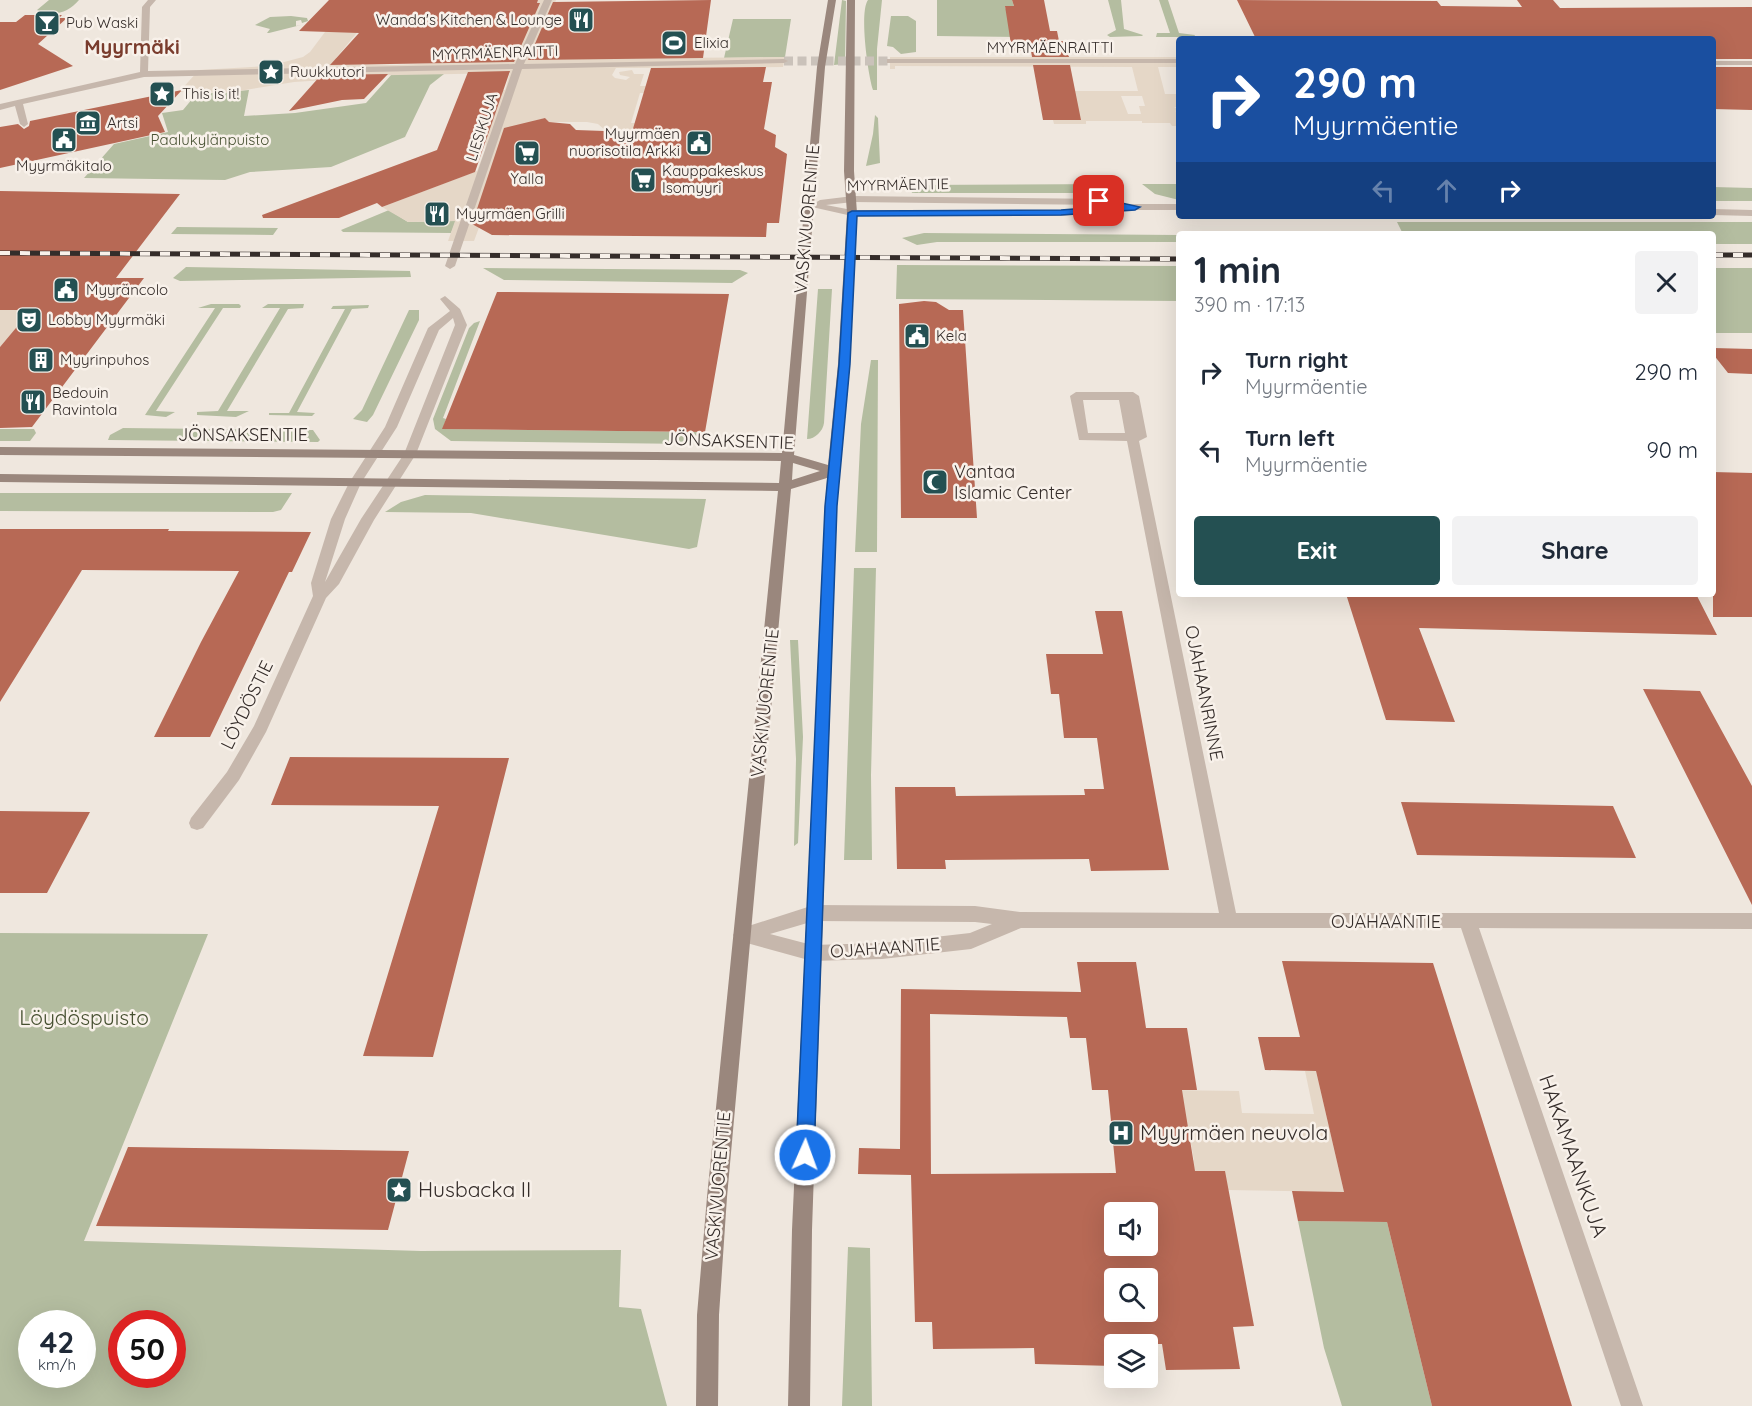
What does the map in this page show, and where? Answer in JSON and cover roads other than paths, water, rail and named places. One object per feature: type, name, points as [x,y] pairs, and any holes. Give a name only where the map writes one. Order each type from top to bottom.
[{"type":"main road","name":"VASKIVUORENTIE","points":[[707,1406],[708,1315],[785,487],[820,67],[832,0]]},
{"type":"main road","name":"VASKIVUORENTIE","points":[[800,1406],[801,1230],[812,953],[834,471],[844,364],[853,199],[849,171],[851,0]]},
{"type":"main road","name":"JÖNSAKSENTIE","points":[[0,451],[787,457],[834,471]]},
{"type":"main road","points":[[0,478],[785,487],[834,471]]},
{"type":"street","points":[[144,74],[146,7],[152,0]]},
{"type":"street","name":"LIESIKUJA","points":[[450,266],[519,65],[548,0]]},
{"type":"street","name":"MYYRMÄENRAITTI","points":[[890,61],[921,59],[1176,61]]},
{"type":"street","name":"MYYRMÄENRAITTI","points":[[0,107],[144,74],[784,61]]},
{"type":"street","points":[[1716,63],[1752,63]]},
{"type":"street","points":[[18,104],[24,124]]},
{"type":"street","name":"MYYRMÄENTIE","points":[[808,205],[853,199],[1099,201],[1135,207]]},
{"type":"street","name":"MYYRMÄENTIE","points":[[808,205],[852,213],[1061,213],[1135,207],[1176,207]]},
{"type":"street","points":[[1716,212],[1752,213]]},
{"type":"street","points":[[391,483],[410,454],[461,326],[456,311],[445,299]]},
{"type":"street","points":[[355,483],[391,427],[434,328],[456,311]]},
{"type":"street","name":"OJAHAANRINNE","points":[[1133,437],[1083,437],[1076,396],[1124,396],[1133,437],[1228,922]]},
{"type":"street","name":"LÖYDÖSTIE","points":[[320,596],[318,584],[338,519],[355,483]]},
{"type":"street","name":"LÖYDÖSTIE","points":[[197,823],[233,776],[261,728],[320,596],[334,581],[391,483]]},
{"type":"street","name":"OJAHAANTIE","points":[[742,935],[814,914],[975,914],[1020,920],[1228,922],[1752,921]]},
{"type":"street","name":"OJAHAANTIE","points":[[742,935],[812,953],[882,951],[971,941],[1020,920]]},
{"type":"street","name":"HAKAMAANKUJA","points":[[1468,922],[1632,1406]]},
{"type":"tunnel","points":[[784,61],[890,61]]},
{"type":"railway","points":[[0,253],[1176,259]]},
{"type":"railway","points":[[1716,255],[1752,255]]},
{"type":"place","name":"Wanda's Kitchen & Lounge","points":[[581,20]]},
{"type":"place","name":"Pub Waski","points":[[47,23]]},
{"type":"place","name":"Elixia","points":[[674,43]]},
{"type":"place","name":"Ruukkutori","points":[[271,72]]},
{"type":"place","name":"This is it!","points":[[162,94]]},
{"type":"place","name":"Artsi","points":[[88,123]]},
{"type":"place","name":"Myyrmäkitalo","points":[[64,140]]},
{"type":"place","name":"Myyrmäen nuorisotila Arkki","points":[[699,143]]},
{"type":"place","name":"Yalla","points":[[527,153]]},
{"type":"place","name":"Kauppakeskus Isomyyri","points":[[643,180]]},
{"type":"place","name":"Myyrmäen Grilli","points":[[437,214]]},
{"type":"place","name":"Myyräncolo","points":[[66,290]]},
{"type":"place","name":"Lobby Myyrmäki","points":[[29,320]]},
{"type":"place","name":"Kela","points":[[917,336]]},
{"type":"place","name":"Myyrinpuhos","points":[[41,360]]},
{"type":"place","name":"Bedouin Ravintola","points":[[33,402]]},
{"type":"place","name":"Vantaa Islamic Center","points":[[935,482]]},
{"type":"place","name":"Myyrmäen neuvola","points":[[1121,1133]]},
{"type":"place","name":"Husbacka II","points":[[399,1190]]},
{"type":"district","name":"Myyrmäki","points":[[132,47]]},
{"type":"park label","name":"Paalukylänpuisto","points":[[210,140]]},
{"type":"park label","name":"Löydöspuisto","points":[[84,1018]]}]
